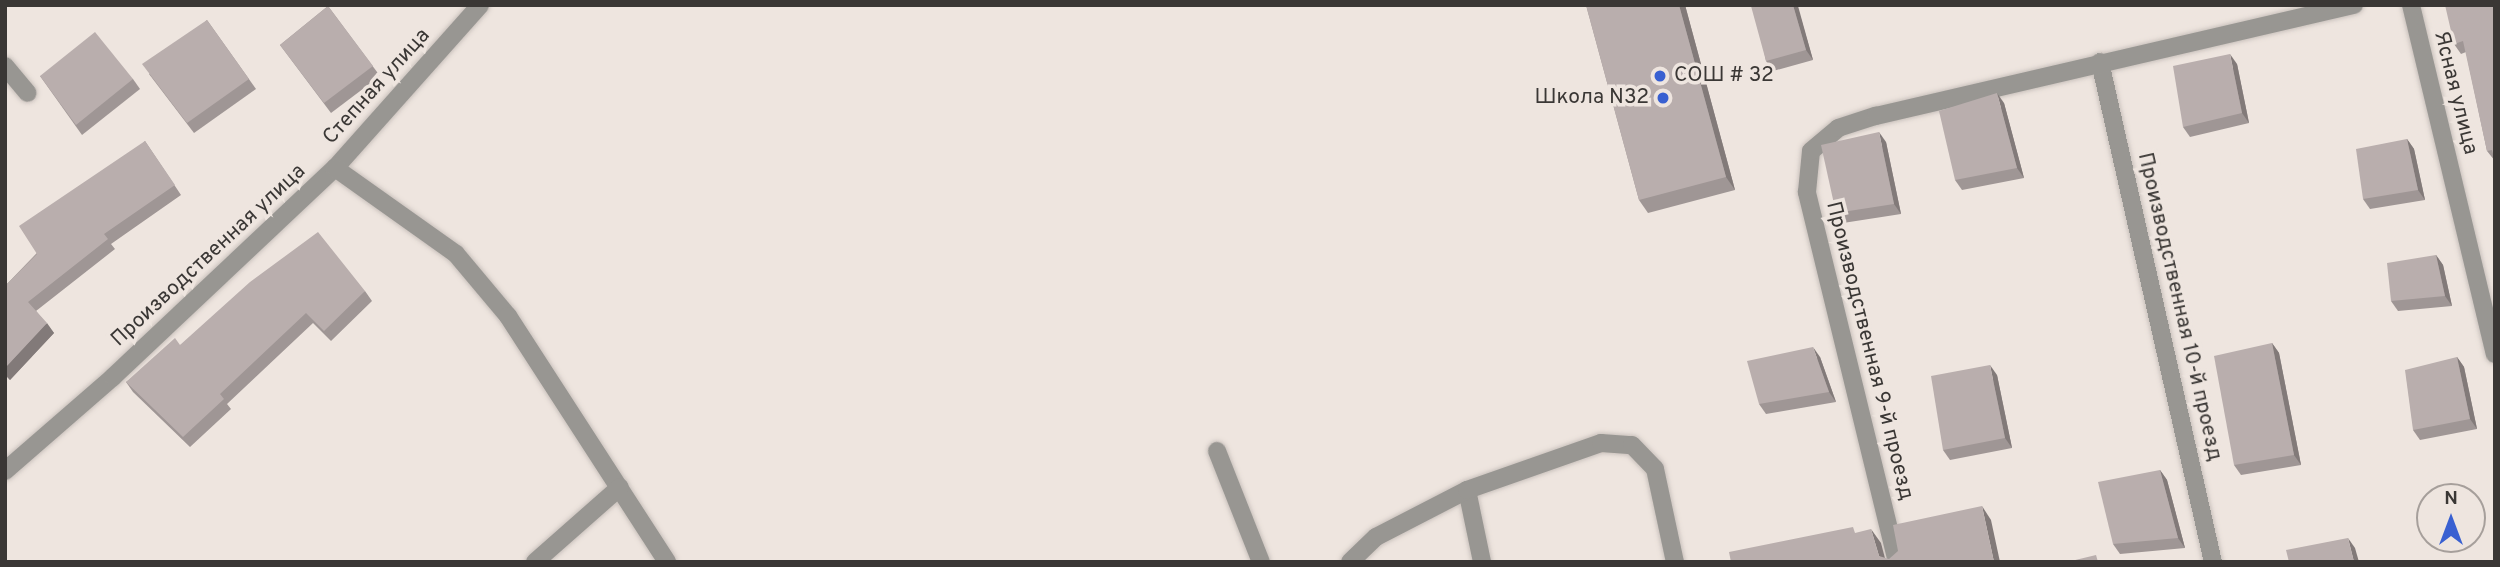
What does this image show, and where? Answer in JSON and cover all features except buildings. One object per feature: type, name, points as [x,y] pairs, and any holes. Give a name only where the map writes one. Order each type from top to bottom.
[{"type":"street","name":"Степная улица","points":[[335,168],[480,5]]},
{"type":"street","points":[[2100,62],[2354,5]]},
{"type":"street","name":"Ясная улица","points":[[2411,5],[2495,354]]},
{"type":"street","name":"Производственная 9-й проезд","points":[[1897,562],[1807,192],[1811,150],[1838,128],[1876,116],[2100,62]]},
{"type":"street","name":"Производственная 10-й проезд","points":[[2100,62],[2213,562]]},
{"type":"street","points":[[5,66],[28,93]]},
{"type":"street","name":"Производственная улица","points":[[5,471],[113,376],[335,168],[456,254],[508,316],[667,562]]},
{"type":"street","points":[[1350,562],[1376,537],[1467,491],[1601,443],[1632,444],[1654,469],[1675,562]]},
{"type":"street","points":[[1217,451],[1261,562]]},
{"type":"street","points":[[535,562],[620,487]]},
{"type":"street","points":[[1467,491],[1482,562]]},
{"type":"place","name":"СОШ # 32","points":[[1660,76]]},
{"type":"place","name":"Школа N32","points":[[1663,98]]}]
